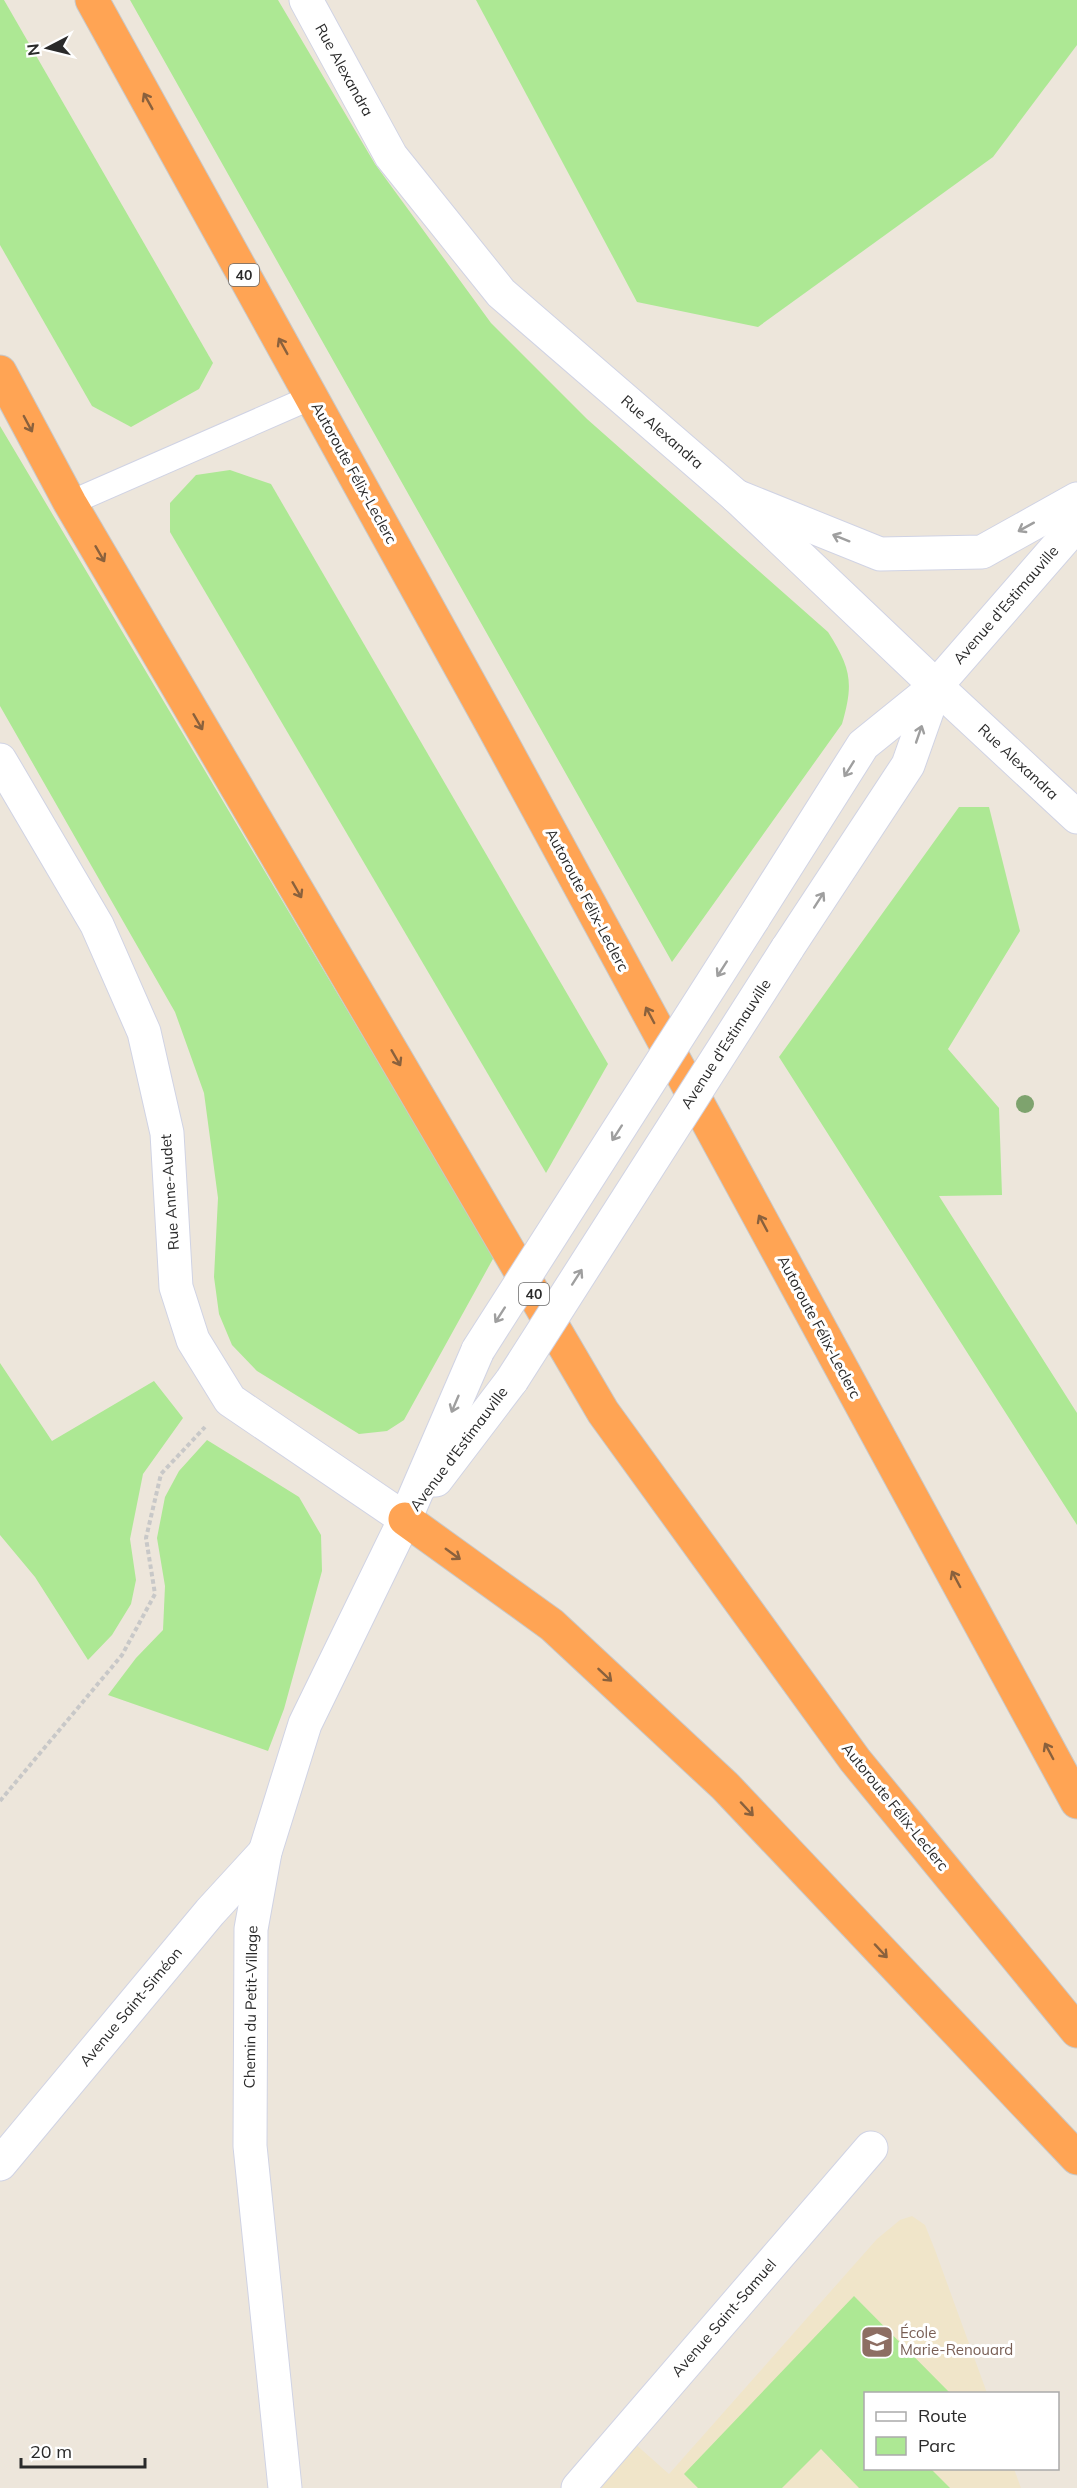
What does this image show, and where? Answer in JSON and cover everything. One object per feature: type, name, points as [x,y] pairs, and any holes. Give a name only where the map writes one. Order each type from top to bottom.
[{"type":"highway","name":"Autoroute Félix-Leclerc","points":[[92,0],[312,397],[1077,1802]]},
{"type":"highway","name":"Autoroute Félix-Leclerc","points":[[0,372],[70,503],[603,1412],[855,1760],[1077,2031]]},
{"type":"highway","points":[[405,1519],[552,1625],[725,1786],[1077,2158]]},
{"type":"street","name":"Rue Alexandra","points":[[306,0],[391,156],[501,293],[736,496],[1077,817]]},
{"type":"street","points":[[736,496],[880,554],[982,552],[1077,499]]},
{"type":"street","name":"Avenue d'Estimauville","points":[[405,1519],[478,1350],[863,745],[936,686],[1077,524]]},
{"type":"street","name":"Avenue d'Estimauville","points":[[405,1519],[512,1380],[787,949],[908,765],[936,686]]},
{"type":"street","name":"Rue Anne-Audet","points":[[0,760],[97,925],[144,1032],[167,1133],[176,1287],[192,1340],[230,1400],[405,1519]]},
{"type":"street","name":"Chemin du Petit-Village","points":[[285,2488],[250,2146],[251,1929],[265,1852],[305,1724],[405,1519]]},
{"type":"street","name":"Avenue Saint-Siméon","points":[[0,2164],[210,1912],[265,1852]]},
{"type":"street","name":"Avenue Saint-Samuel","points":[[578,2488],[871,2148]]},
{"type":"lane","points":[[70,503],[312,397]]},
{"type":"path","points":[[0,1801],[122,1655],[155,1594],[146,1538],[161,1474],[230,1400]]},
{"type":"shaded area","name":"École Marie-Renouard","points":[[912,2216],[925,2225],[987,2392],[864,2392],[864,2470],[1014,2470],[1021,2488],[578,2488],[624,2434],[669,2474],[877,2239],[900,2220]]},
{"type":"green space","points":[[0,0],[4,0],[213,363],[199,389],[131,427],[92,406],[0,245]]},
{"type":"green space","points":[[130,0],[278,0],[375,164],[491,323],[587,419],[828,632],[836,645],[846,666],[849,686],[842,724],[672,962]]},
{"type":"green space","points":[[476,0],[1077,0],[1077,45],[993,157],[758,327],[637,302]]},
{"type":"green space","points":[[0,426],[494,1257],[404,1420],[387,1431],[359,1434],[257,1371],[232,1345],[219,1314],[214,1277],[218,1198],[204,1093],[175,1012],[0,706]]},
{"type":"green space","points":[[230,470],[271,484],[608,1064],[546,1173],[170,532],[170,503],[196,475]]},
{"type":"green space","points":[[959,807],[989,807],[1020,931],[948,1049],[999,1108],[1002,1195],[939,1196],[1077,1413],[1077,1525],[779,1057]]},
{"type":"green space","points":[[0,1363],[52,1441],[154,1381],[183,1418],[143,1474],[130,1539],[136,1580],[131,1604],[112,1635],[88,1660],[35,1577],[0,1535]]},
{"type":"green space","points":[[207,1440],[299,1497],[321,1535],[322,1571],[284,1709],[268,1751],[108,1695],[136,1658],[163,1630],[165,1586],[157,1538],[165,1497],[179,1471]]},
{"type":"green space","points":[[854,2296],[949,2392],[864,2392],[864,2470],[932,2470],[950,2488],[859,2488],[821,2449],[782,2488],[698,2488],[684,2474]]},
{"type":"place","name":"École Marie-Renouard","points":[[877,2342]]}]
